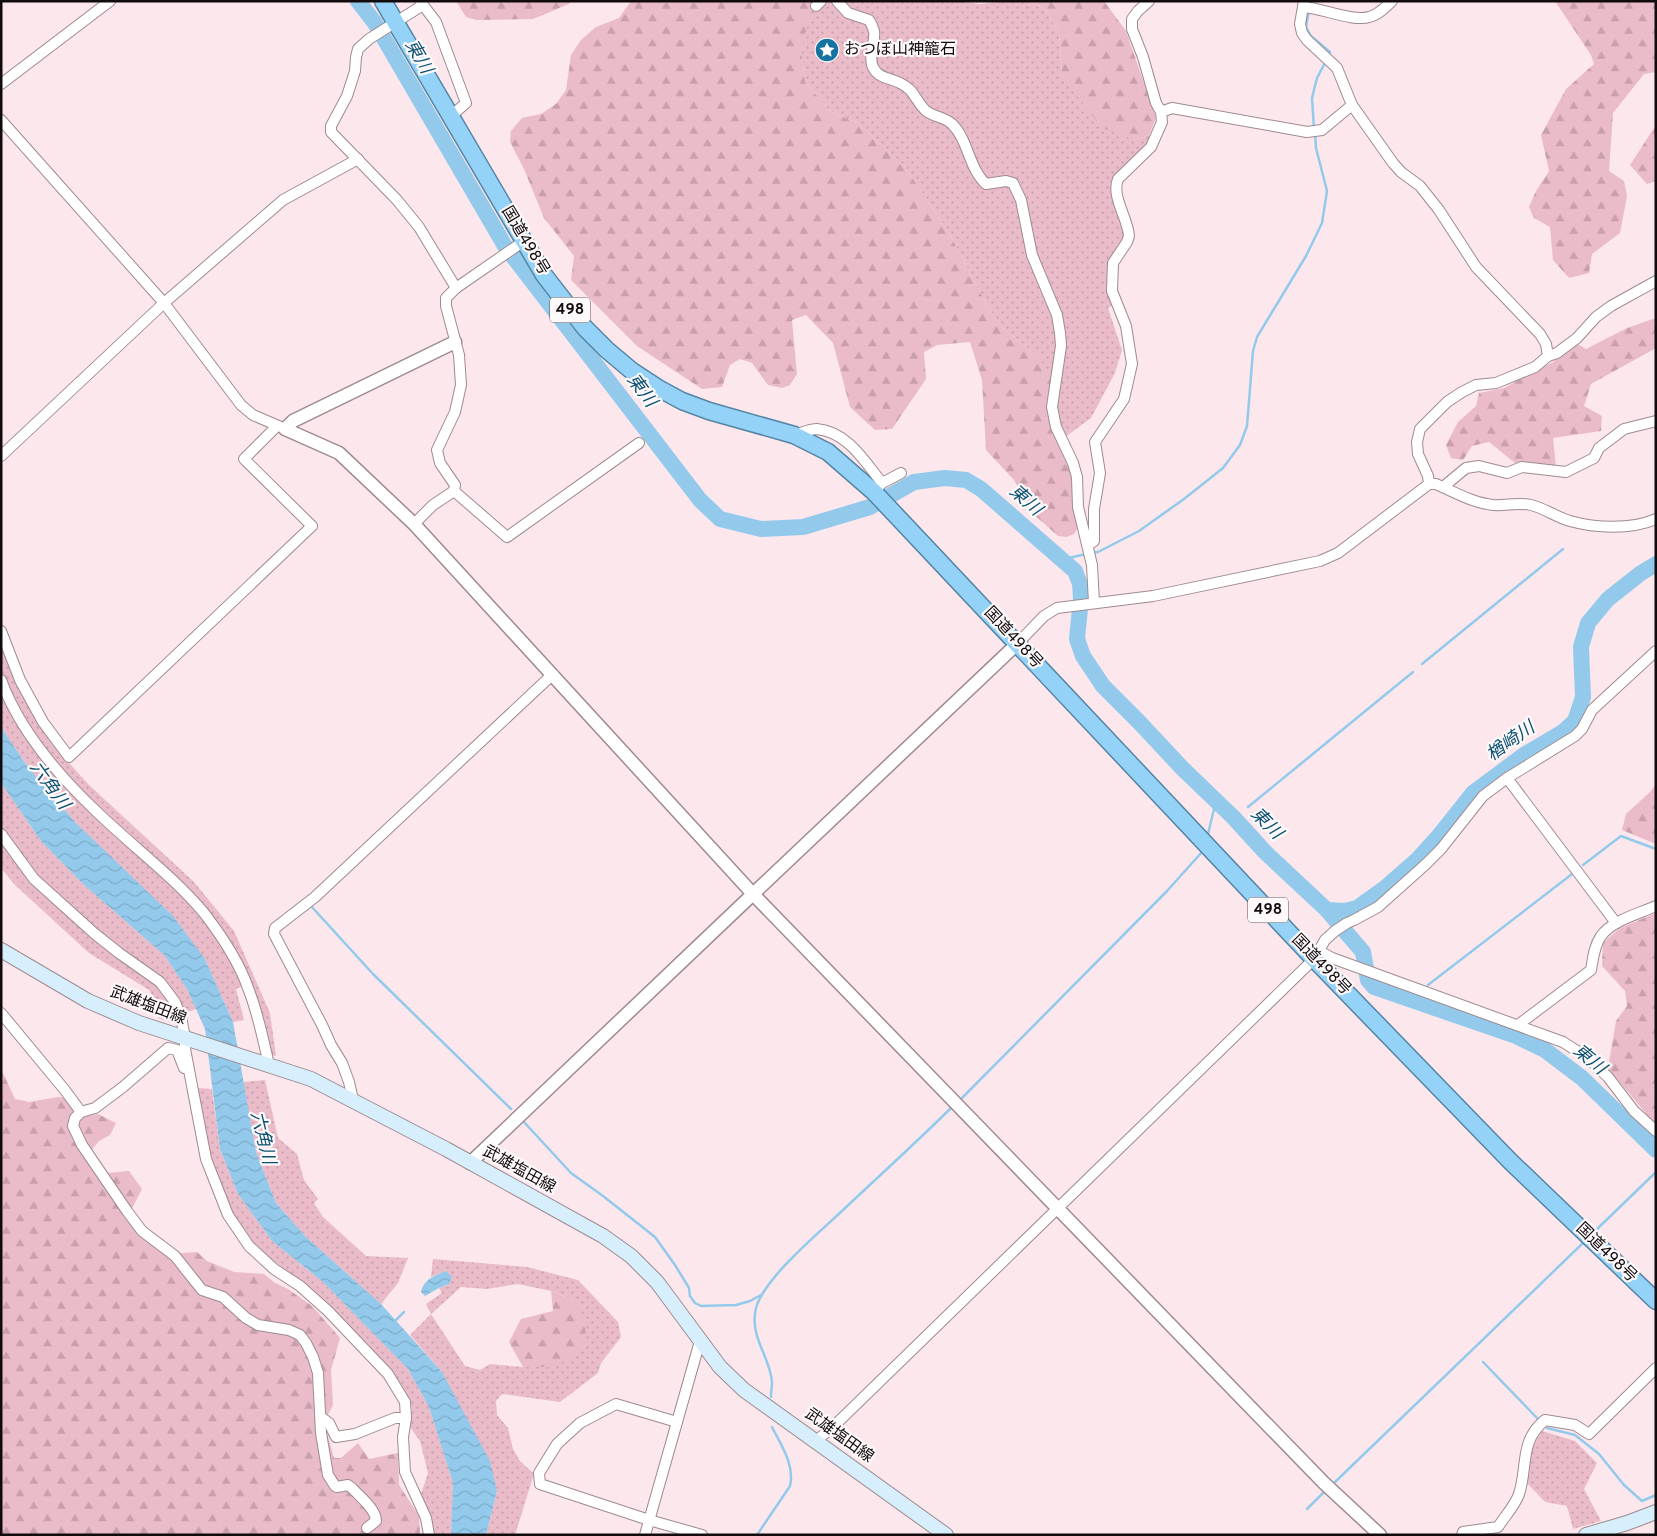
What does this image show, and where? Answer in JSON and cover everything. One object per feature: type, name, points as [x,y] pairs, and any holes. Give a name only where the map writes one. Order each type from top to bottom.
[{"type":"highway","name":"国道498号","points":[[383,1],[392,26],[451,116],[521,243],[585,328],[632,371],[658,388],[682,401],[709,411],[794,435],[828,452],[878,487],[891,510],[1510,1161],[1656,1301]]},
{"type":"main road","name":"武雄塩田線","points":[[1,950],[88,1001],[139,1023],[311,1079],[603,1236],[631,1256],[657,1282],[720,1367],[744,1390],[946,1535]]},
{"type":"main road","points":[[1586,1535],[1656,1512]]},
{"type":"street","points":[[1,84],[110,1]]},
{"type":"street","points":[[837,1],[848,13],[869,20],[874,29],[872,65],[875,71],[881,77],[894,80],[909,87],[925,110],[931,115],[947,120],[952,124],[957,130],[982,181],[986,184],[1006,181],[1013,183],[1017,188],[1032,255],[1057,315],[1061,346],[1052,407],[1056,426],[1077,477],[1078,507],[1092,565],[1092,603]]},
{"type":"street","points":[[1088,545],[1094,542],[1094,509],[1100,473],[1095,442],[1124,398],[1132,364],[1126,326],[1112,290],[1113,263],[1129,236],[1116,191],[1117,183],[1118,179],[1151,147],[1162,122],[1161,112],[1156,103],[1143,57],[1132,29],[1132,19],[1149,1]]},
{"type":"street","points":[[1392,1],[1379,13],[1361,18],[1307,5],[1300,24],[1302,33],[1307,40],[1338,68],[1352,105],[1393,163],[1401,172],[1420,186],[1439,210],[1476,267],[1540,334],[1546,344],[1548,356]]},
{"type":"street","points":[[451,116],[466,103],[443,37],[436,22],[422,3],[392,26],[369,39],[358,49],[355,71],[350,87],[331,126],[331,132],[397,200],[419,227],[456,288]]},
{"type":"street","points":[[1161,112],[1172,108],[1307,132],[1322,130],[1352,105]]},
{"type":"street","points":[[1,120],[164,303],[241,405],[253,415],[339,454],[414,524],[753,894],[1318,1476],[1380,1535]]},
{"type":"street","points":[[1,456],[164,303],[284,200],[358,159]]},
{"type":"street","points":[[414,524],[433,505],[454,491],[455,485],[440,462],[437,450],[456,412],[461,385],[459,354],[446,306],[446,298],[456,288],[521,243]]},
{"type":"street","points":[[1429,484],[1428,476],[1418,454],[1417,442],[1420,429],[1447,402],[1476,385],[1496,383],[1535,366],[1577,338],[1596,317],[1656,281]]},
{"type":"street","points":[[1,631],[20,680],[43,722],[69,757],[312,526],[244,459],[281,427],[455,342]]},
{"type":"street","points":[[1443,487],[1466,468],[1479,466],[1507,473],[1522,467],[1566,472],[1594,458],[1599,448],[1624,429],[1656,421]]},
{"type":"street","points":[[454,491],[507,537],[639,443]]},
{"type":"street","points":[[878,487],[901,474]]},
{"type":"street","points":[[470,1163],[1018,643],[1044,616],[1056,608],[1153,596],[1320,561],[1338,553],[1429,484],[1436,484],[1485,504],[1496,506],[1517,503],[1532,505],[1570,521],[1586,524],[1620,527],[1656,519]]},
{"type":"street","points":[[816,1441],[836,1424],[1316,955],[1325,940],[1347,922],[1378,907],[1426,864],[1441,849],[1483,796],[1507,778],[1575,736],[1582,729],[1592,710],[1656,651]]},
{"type":"street","points":[[353,1100],[342,1063],[274,934],[275,928],[315,897],[553,674]]},
{"type":"street","points":[[1,680],[27,730],[57,770],[96,811],[172,880],[204,913],[229,950],[248,986],[258,1018],[267,1064]]},
{"type":"street","points":[[1507,778],[1616,923]]},
{"type":"street","points":[[1,834],[34,879],[95,934],[160,982],[175,1002],[187,1039],[184,1049],[206,1159],[228,1214],[249,1246],[274,1269],[300,1286],[328,1311],[388,1374],[405,1402],[406,1418],[403,1437],[405,1472],[426,1518],[429,1535]]},
{"type":"street","points":[[1518,1025],[1590,970],[1594,951],[1601,936],[1616,923],[1656,906]]},
{"type":"street","points":[[1316,955],[1358,966],[1563,1042],[1588,1058],[1608,1077],[1634,1112],[1656,1131]]},
{"type":"street","points":[[1,1013],[64,1088],[81,1112]]},
{"type":"street","points":[[190,1076],[184,1070],[177,1050],[168,1048],[123,1087],[95,1108],[81,1112],[75,1118],[73,1126],[82,1145],[126,1211],[142,1230],[175,1256],[202,1290],[223,1297],[246,1318],[258,1325],[288,1330],[300,1335],[303,1339],[313,1356],[318,1372],[321,1432],[328,1475],[335,1486],[348,1485],[352,1488],[373,1511],[376,1521],[367,1528]]},
{"type":"street","points":[[644,1535],[700,1341]]},
{"type":"street","points":[[1462,1535],[1462,1532],[1498,1527],[1518,1498],[1525,1454],[1530,1438],[1538,1426],[1546,1420],[1575,1425],[1589,1434],[1656,1368]]},
{"type":"street","points":[[677,1422],[616,1404],[580,1423],[557,1444],[539,1473],[540,1484],[649,1520],[702,1535]]},
{"type":"street","points":[[321,1417],[329,1423],[336,1437],[355,1434],[395,1418],[406,1418]]},
{"type":"green space","points":[[456,1],[572,1],[533,19],[476,20],[466,17]]},
{"type":"green space","points":[[631,1],[814,2],[801,49],[805,82],[830,111],[859,124],[905,167],[949,233],[988,307],[1003,328],[1040,358],[1050,378],[1049,408],[1051,429],[1070,470],[1079,525],[1074,534],[1067,537],[1058,536],[1031,512],[1014,480],[986,450],[982,380],[970,342],[937,345],[924,352],[926,379],[892,429],[875,430],[850,407],[833,343],[806,315],[792,320],[797,374],[790,385],[782,388],[768,385],[752,363],[740,359],[730,365],[722,387],[702,389],[637,346],[571,280],[574,256],[544,218],[524,169],[510,142],[511,131],[522,118],[541,114],[556,104],[566,90],[571,55],[581,40],[596,27],[619,18]]},
{"type":"green space","points":[[813,1],[954,1],[980,4],[1026,1],[1045,9],[1059,33],[1062,76],[1135,140],[1149,135],[1151,139],[1114,180],[1112,189],[1125,237],[1110,261],[1108,294],[1113,305],[1108,308],[1122,350],[1115,373],[1091,418],[1057,443],[1051,429],[1040,358],[1003,328],[988,307],[949,233],[905,167],[859,124],[830,111],[805,82],[801,49]]},
{"type":"green space","points":[[1026,1],[1104,1],[1126,31],[1156,118],[1149,135],[1135,140],[1102,128],[1062,76],[1059,33],[1045,9]]},
{"type":"green space","points":[[1555,1],[1656,1],[1656,72],[1644,74],[1613,113],[1609,171],[1624,181],[1627,196],[1620,233],[1592,254],[1589,273],[1569,278],[1553,260],[1550,227],[1534,218],[1529,207],[1536,191],[1549,171],[1541,135],[1566,89],[1594,64],[1591,55]]},
{"type":"green space","points":[[1656,125],[1656,181],[1647,184],[1630,165]]},
{"type":"green space","points":[[1656,318],[1656,348],[1591,384],[1584,406],[1602,416],[1601,431],[1553,438],[1556,467],[1515,463],[1489,442],[1472,446],[1463,460],[1451,458],[1446,445],[1458,422],[1476,406],[1479,393],[1504,388],[1553,362],[1576,343],[1586,349],[1627,328]]},
{"type":"green space","points":[[1,642],[21,694],[52,744],[89,785],[194,882],[234,931],[270,1013],[276,1056],[270,1055],[249,982],[236,989],[244,1020],[233,1022],[205,959],[76,823],[28,767],[1,727]]},
{"type":"green space","points":[[1,783],[41,841],[83,884],[164,955],[187,989],[196,1009],[177,1016],[179,1025],[158,1018],[163,1013],[149,990],[89,953],[15,885],[1,868]]},
{"type":"green space","points":[[1656,784],[1656,844],[1622,830],[1626,814]]},
{"type":"green space","points":[[1656,913],[1656,1123],[1608,1068],[1616,1021],[1627,1006],[1625,991],[1602,966],[1603,943],[1620,928]]},
{"type":"green space","points":[[3,1073],[15,1099],[29,1102],[58,1097],[65,1098],[72,1101],[84,1117],[98,1114],[116,1123],[110,1135],[99,1141],[89,1153],[107,1173],[129,1171],[142,1189],[126,1220],[148,1239],[170,1254],[197,1252],[207,1261],[234,1272],[264,1274],[312,1306],[340,1338],[331,1370],[333,1405],[324,1422],[334,1458],[341,1458],[358,1443],[369,1459],[398,1453],[399,1485],[419,1516],[420,1535],[1,1535],[1,1074]]},
{"type":"green space","points":[[265,1080],[278,1138],[297,1154],[304,1180],[318,1199],[314,1203],[323,1217],[366,1256],[408,1258],[398,1283],[381,1304],[306,1237],[276,1203],[256,1152],[243,1082]]},
{"type":"green space","points":[[198,1088],[212,1089],[220,1149],[238,1194],[272,1241],[323,1282],[408,1369],[429,1407],[453,1483],[451,1535],[435,1535],[421,1494],[428,1473],[420,1441],[410,1427],[412,1409],[406,1392],[391,1371],[303,1283],[257,1248],[233,1217],[209,1157]]},
{"type":"green space","points":[[433,1259],[527,1267],[578,1280],[618,1322],[621,1337],[601,1363],[598,1373],[560,1402],[502,1394],[496,1401],[497,1415],[508,1428],[513,1449],[520,1461],[534,1474],[515,1535],[486,1535],[497,1491],[442,1372],[410,1335],[431,1314],[426,1304],[442,1293],[439,1288],[449,1284],[446,1271],[431,1277]],"holes":[[[518,1284],[551,1291],[574,1300],[554,1366],[523,1367],[490,1364],[480,1370],[465,1366],[431,1314],[461,1287],[487,1289]]]},
{"type":"green space","points":[[551,1291],[574,1300],[586,1319],[585,1341],[571,1357],[554,1367],[523,1367],[509,1342],[521,1319],[553,1311]]},
{"type":"green space","points":[[1542,1431],[1575,1441],[1597,1463],[1584,1489],[1601,1521],[1573,1529],[1567,1506],[1545,1502],[1526,1482],[1531,1450]]},
{"type":"water","points":[[1,727],[28,767],[76,823],[173,916],[205,959],[233,1022],[256,1152],[276,1203],[306,1237],[381,1304],[442,1372],[490,1461],[497,1491],[486,1535],[451,1535],[453,1483],[429,1407],[408,1369],[323,1282],[272,1241],[238,1194],[220,1149],[205,1029],[187,989],[164,955],[83,884],[41,841],[1,783]]},
{"type":"water","points":[[446,1271],[452,1277],[449,1284],[425,1296],[421,1292],[424,1284],[430,1278]]},
{"type":"waterway","name":"東川","points":[[358,1],[375,23],[505,246],[700,500],[720,519],[761,529],[803,527],[870,507],[914,482],[945,478],[966,480],[981,489],[1075,571],[1080,584],[1081,598],[1077,639],[1083,656],[1103,686],[1182,768],[1234,818],[1265,852],[1327,910],[1363,952],[1368,980],[1374,987],[1516,1036],[1545,1050],[1582,1078],[1656,1150]]},
{"type":"waterway","points":[[1309,10],[1306,27],[1311,36],[1330,52],[1328,56]]},
{"type":"waterway","points":[[1314,128],[1312,98],[1317,78],[1326,61]]},
{"type":"waterway","points":[[1091,553],[1098,552],[1139,531],[1184,499],[1223,468],[1240,445],[1247,426],[1253,351],[1257,337],[1306,256],[1322,223],[1327,191],[1316,148],[1315,133]]},
{"type":"waterway","points":[[1422,664],[1563,549]]},
{"type":"waterway","points":[[1064,561],[1086,554]]},
{"type":"waterway","name":"楢崎川","points":[[1327,910],[1344,911],[1357,908],[1385,888],[1418,859],[1473,793],[1524,755],[1563,732],[1575,721],[1583,697],[1581,647],[1588,623],[1608,599],[1641,573],[1656,564]]},
{"type":"waterway","points":[[1248,807],[1413,672]]},
{"type":"waterway","points":[[1208,834],[1216,801]]},
{"type":"waterway","points":[[1583,865],[1621,836],[1656,849]]},
{"type":"waterway","points":[[960,1100],[1167,891],[1202,852]]},
{"type":"waterway","points":[[1428,985],[1572,874]]},
{"type":"waterway","points":[[311,906],[373,974],[511,1109]]},
{"type":"waterway","points":[[771,1397],[772,1382],[768,1364],[755,1328],[756,1308],[761,1296],[781,1270],[807,1243],[954,1105]]},
{"type":"waterway","points":[[524,1122],[571,1173],[655,1237],[689,1288],[690,1296],[695,1303],[701,1306],[736,1305],[761,1295]]},
{"type":"waterway","points":[[1596,1230],[1655,1173]]},
{"type":"waterway","points":[[1334,1483],[1582,1244]]},
{"type":"waterway","points":[[395,1321],[404,1312]]},
{"type":"waterway","points":[[1483,1362],[1538,1419]]},
{"type":"waterway","points":[[757,1535],[790,1486],[791,1470],[789,1463],[772,1427]]},
{"type":"waterway","points":[[1547,1428],[1575,1435],[1599,1454],[1624,1485],[1642,1501],[1656,1495]]},
{"type":"waterway","points":[[1307,1509],[1324,1492]]},
{"type":"place","name":"おつぼ山神籠石","points":[[827,50]]},
{"type":"water label","name":"六角川","points":[[49,786]]},
{"type":"water label","name":"六角川","points":[[262,1138]]}]
